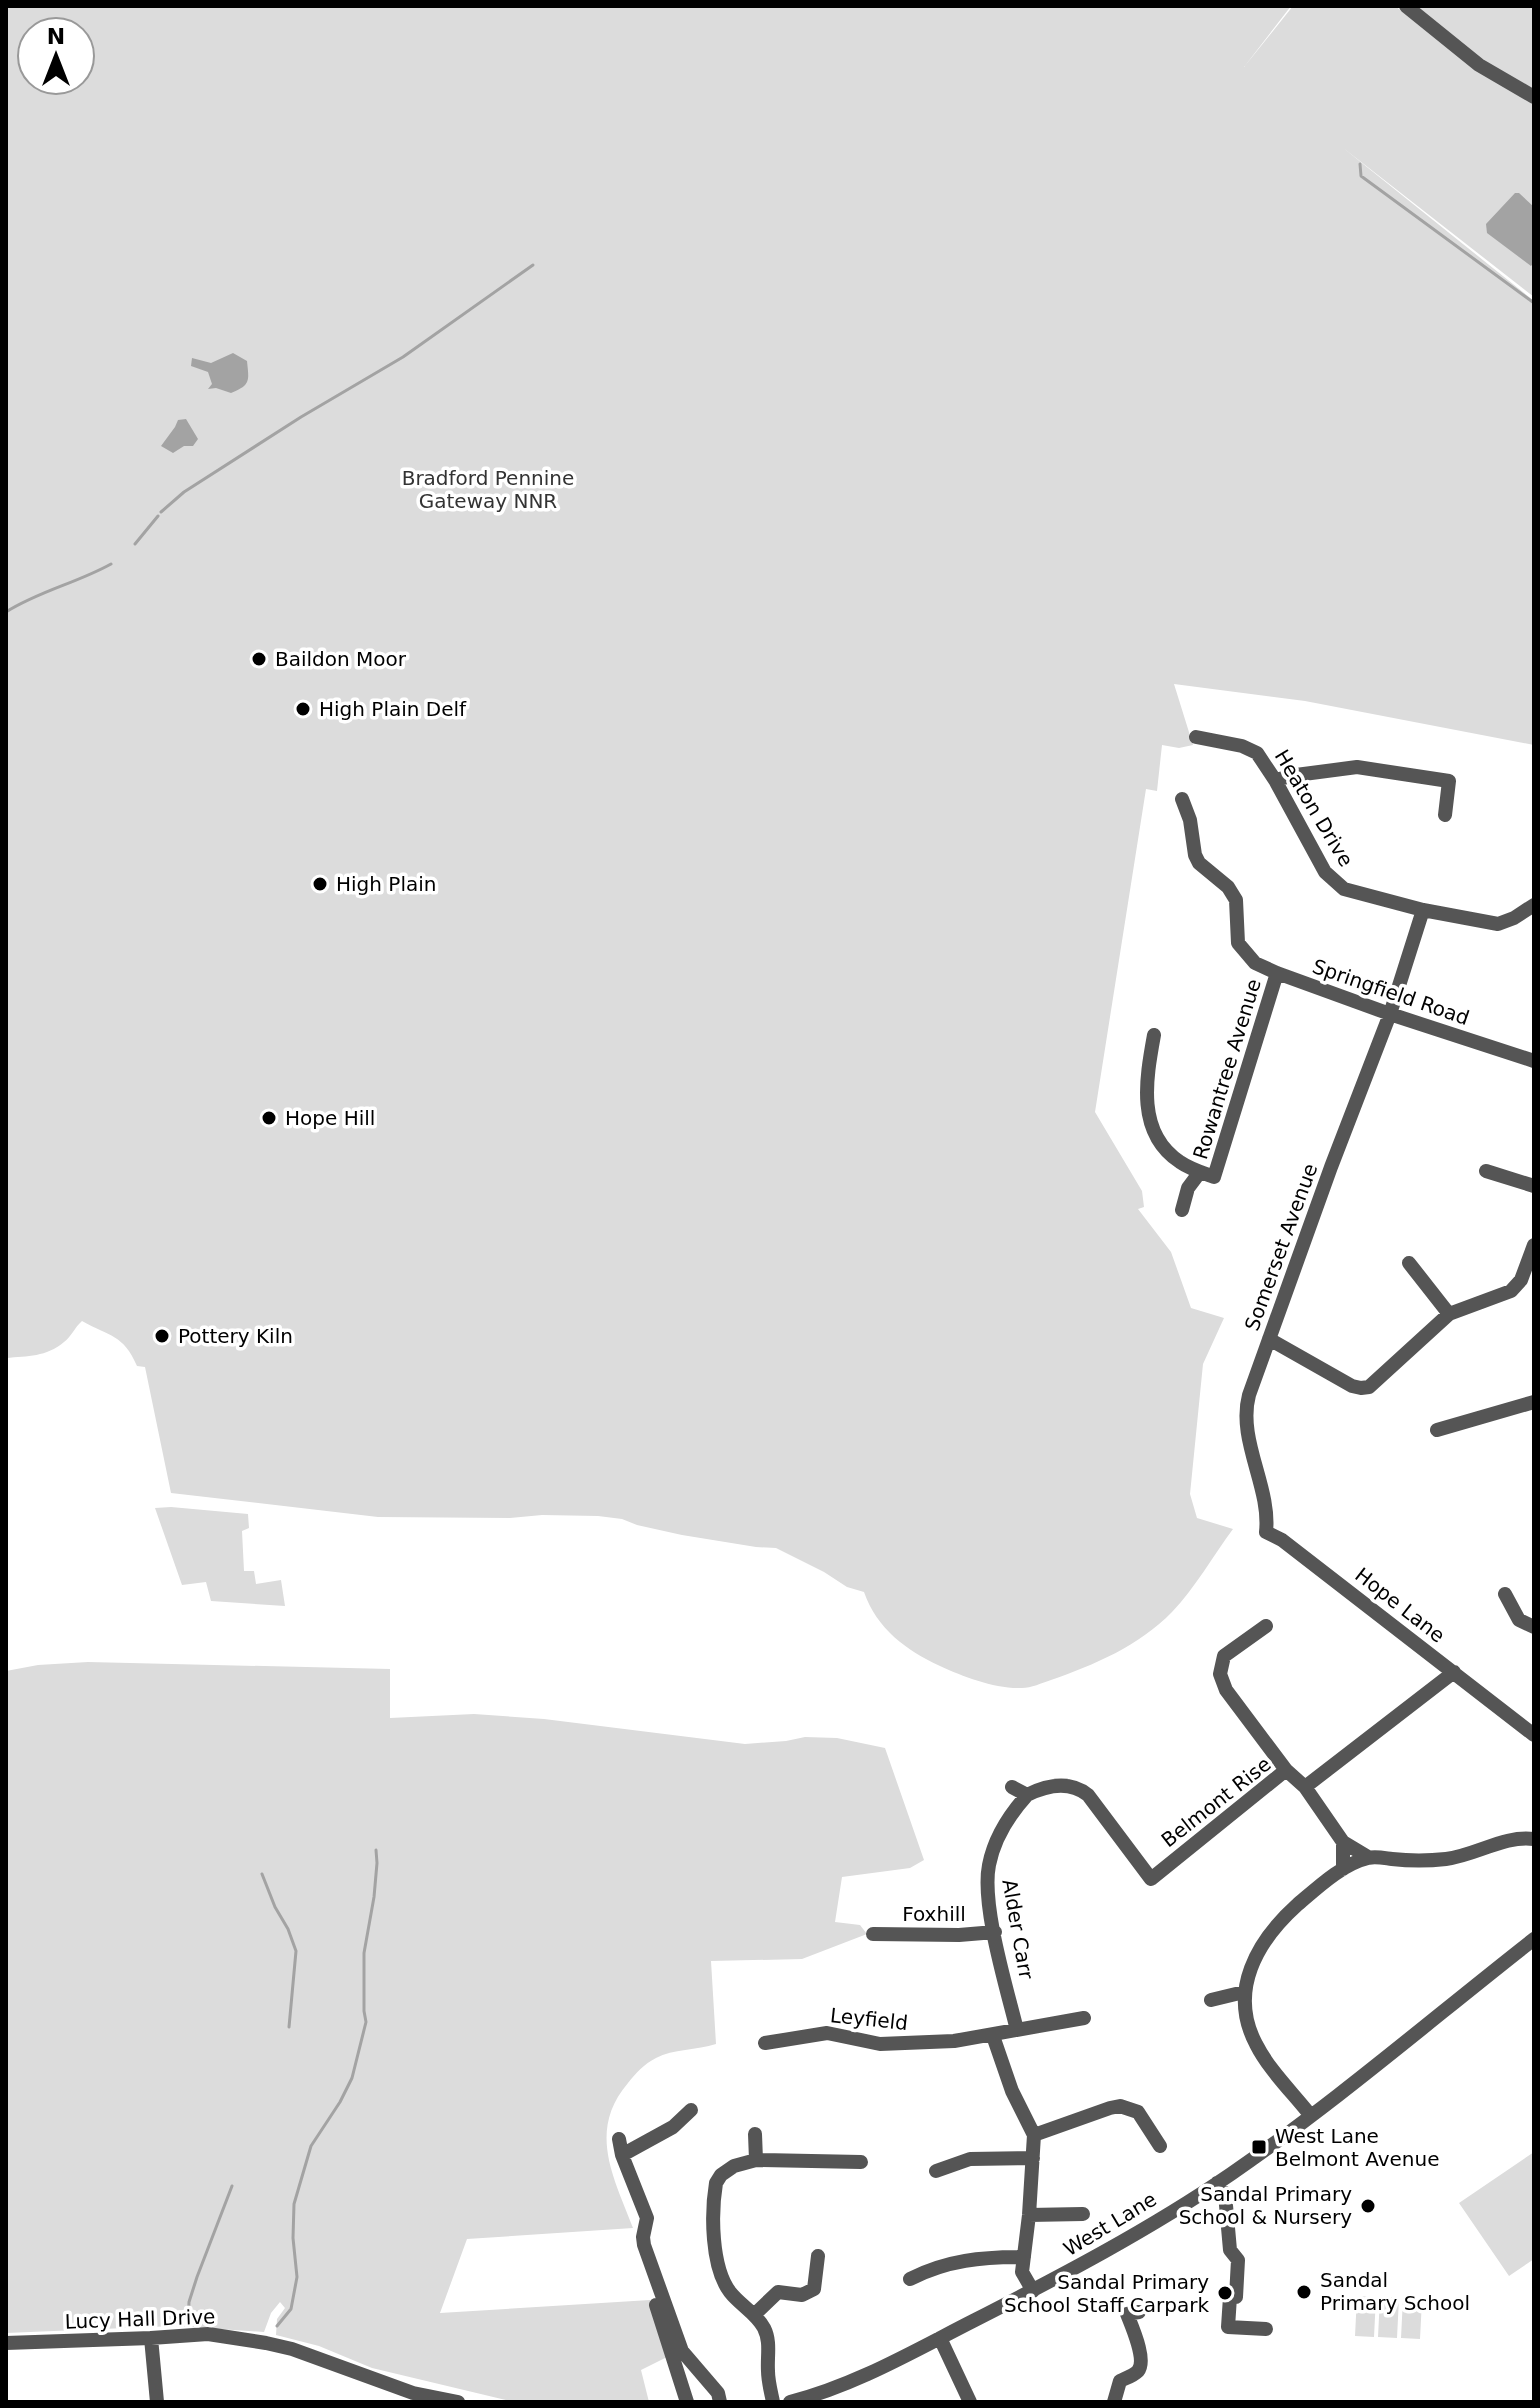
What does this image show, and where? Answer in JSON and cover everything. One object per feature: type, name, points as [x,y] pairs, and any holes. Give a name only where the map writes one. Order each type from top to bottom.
[{"type":"street","points":[[1406,6],[1479,65],[1534,97]]},
{"type":"street","name":"Heaton Drive","points":[[1196,737],[1242,746],[1257,753],[1325,872],[1337,884],[1355,893],[1498,924],[1534,905]]},
{"type":"street","points":[[1275,780],[1357,767],[1449,781],[1445,815]]},
{"type":"street","name":"Springfield Road","points":[[1182,799],[1190,820],[1195,855],[1204,868],[1228,887],[1236,900],[1236,937],[1241,950],[1255,963],[1390,1014],[1534,1061]]},
{"type":"street","name":"Somerset Avenue","points":[[1262,1498],[1246,1413],[1249,1395],[1390,1014],[1423,910]]},
{"type":"street","name":"Rowantree Avenue","points":[[1182,1210],[1188,1188],[1207,1174],[1277,973]]},
{"type":"street","points":[[1154,1035],[1146,1087],[1151,1125],[1168,1152],[1181,1163],[1207,1174]]},
{"type":"street","points":[[1486,1171],[1534,1186]]},
{"type":"street","points":[[1269,1339],[1352,1386],[1361,1388],[1376,1382],[1449,1314],[1511,1291],[1521,1280],[1534,1245]]},
{"type":"street","points":[[1409,1263],[1449,1314]]},
{"type":"street","points":[[1437,1430],[1534,1402]]},
{"type":"street","name":"Hope Lane","points":[[1262,1498],[1266,1532],[1282,1540],[1534,1735]]},
{"type":"street","points":[[1505,1594],[1519,1620],[1534,1627]]},
{"type":"street","points":[[1266,1626],[1224,1656],[1220,1674],[1226,1690],[1286,1770]]},
{"type":"street","points":[[1305,1787],[1454,1672]]},
{"type":"street","name":"Belmont Rise","points":[[1027,1795],[1065,1785],[1081,1790],[1088,1795],[1151,1879],[1286,1770],[1305,1787],[1343,1842]]},
{"type":"street","points":[[1012,1787],[1027,1795]]},
{"type":"street","name":"Alder Carr","points":[[1017,2030],[995,1932],[988,1868],[1001,1832],[1027,1795]]},
{"type":"street","points":[[1311,2116],[1256,2045],[1246,2013],[1244,1992],[1247,1974],[1273,1928],[1343,1869],[1368,1857],[1438,1860],[1468,1855],[1512,1838],[1534,1839]]},
{"type":"street","points":[[1343,1842],[1368,1857]]},
{"type":"street","points":[[1343,1842],[1343,1869]]},
{"type":"street","name":"Foxhill","points":[[873,1934],[959,1935],[995,1932]]},
{"type":"street","name":"West Lane","points":[[790,2402],[833,2389],[1033,2291],[1084,2264],[1217,2183],[1311,2116],[1534,1939]]},
{"type":"street","points":[[1211,2000],[1244,1992]]},
{"type":"street","name":"Leyfield","points":[[765,2043],[827,2033],[880,2044],[954,2041],[1084,2018]]},
{"type":"street","points":[[993,2036],[1012,2091],[1034,2135],[1022,2272],[1033,2291]]},
{"type":"street","points":[[1034,2135],[1120,2106],[1138,2112],[1160,2146]]},
{"type":"street","points":[[622,2155],[673,2127],[691,2110]]},
{"type":"street","points":[[755,2134],[763,2160]]},
{"type":"street","points":[[619,2139],[622,2155],[647,2218],[644,2245],[682,2351],[718,2393],[720,2402]]},
{"type":"street","points":[[936,2171],[970,2159],[1033,2158]]},
{"type":"street","points":[[773,2402],[768,2372],[768,2338],[755,2314],[728,2289],[715,2261],[716,2183],[734,2166],[763,2160],[861,2162]]},
{"type":"street","points":[[1217,2183],[1225,2194],[1230,2250],[1238,2260],[1236,2297],[1230,2297],[1228,2327],[1266,2329]]},
{"type":"street","points":[[1029,2215],[1083,2214]]},
{"type":"street","points":[[755,2314],[778,2292],[802,2295],[814,2289],[818,2256]]},
{"type":"street","points":[[910,2279],[928,2270],[965,2260],[1024,2257]]},
{"type":"street","points":[[655,2301],[687,2402]]},
{"type":"street","points":[[1114,2402],[1120,2381],[1136,2374],[1141,2366],[1127,2314],[1139,2312]]},
{"type":"street","name":"Lucy Hall Drive","points":[[6,2343],[208,2334],[292,2349],[401,2395],[458,2402]]},
{"type":"street","points":[[151,2338],[157,2402]]},
{"type":"street","points":[[940,2338],[970,2402]]},
{"type":"green space","name":"Bradford Pennine Gateway NNR","points":[[6,6],[1291,6],[1244,67],[1293,6],[1395,6],[1476,68],[1406,6],[1534,6],[1534,297],[1342,147],[1534,301],[1534,745],[1305,701],[1174,684],[1193,745],[1179,748],[1162,745],[1157,791],[1146,789],[1095,1112],[1142,1191],[1144,1207],[1138,1209],[1171,1252],[1191,1308],[1224,1318],[1203,1364],[1190,1494],[1197,1518],[1233,1529],[1188,1593],[1159,1624],[1115,1653],[1083,1668],[1040,1684],[1012,1688],[969,1678],[916,1653],[885,1627],[864,1592],[847,1587],[776,1548],[682,1535],[598,1516],[378,1517],[171,1493],[145,1367],[137,1366],[121,1342],[82,1321],[57,1347],[36,1355],[6,1358]]},
{"type":"green space","points":[[155,1508],[248,1514],[249,1528],[242,1531],[244,1571],[254,1571],[256,1584],[281,1580],[285,1606],[211,1601],[206,1582],[182,1585]]},
{"type":"green space","points":[[88,1662],[390,1669],[390,1718],[474,1714],[544,1719],[745,1744],[805,1737],[837,1738],[885,1748],[924,1860],[910,1868],[842,1877],[835,1922],[860,1925],[867,1934],[802,1959],[711,1961],[716,2044],[670,2053],[648,2063],[628,2083],[609,2119],[608,2155],[633,2228],[467,2239],[440,2313],[650,2300],[669,2356],[641,2370],[649,2402],[514,2402],[372,2368],[319,2346],[276,2335],[277,2319],[285,2308],[280,2302],[271,2313],[264,2332],[174,2326],[6,2333],[6,1671],[38,1665]]},
{"type":"green space","points":[[1534,2152],[1534,2259],[1509,2276],[1459,2203]]},
{"type":"green space","points":[[1357,2296],[1376,2297],[1374,2337],[1355,2336]]},
{"type":"green space","points":[[1380,2297],[1399,2298],[1397,2338],[1378,2337]]},
{"type":"green space","points":[[1403,2298],[1422,2300],[1420,2339],[1401,2338]]},
{"type":"shaded area","points":[[1515,193],[1534,207],[1534,262],[1531,266],[1487,233],[1486,224]]},
{"type":"shaded area","points":[[233,353],[247,361],[248,378],[245,385],[231,393],[208,389],[212,384],[208,372],[191,366],[192,358],[211,363]]},
{"type":"shaded area","points":[[186,419],[198,439],[193,446],[184,446],[173,453],[161,446],[178,420]]},
{"type":"waterway","points":[[1360,164],[1361,176],[1534,303]]},
{"type":"waterway","points":[[161,512],[184,492],[301,417],[403,357],[533,265]]},
{"type":"waterway","points":[[135,544],[158,516]]},
{"type":"waterway","points":[[6,612],[111,564]]},
{"type":"waterway","points":[[277,2326],[291,2309],[297,2277],[294,2204],[311,2146],[352,2078],[366,2022],[364,1953],[374,1897],[376,1850]]},
{"type":"waterway","points":[[262,1874],[296,1951],[289,2027]]},
{"type":"waterway","points":[[188,2323],[189,2302],[197,2277],[232,2186]]},
{"type":"place","name":"Baildon Moor","points":[[259,659]]},
{"type":"place","name":"High Plain Delf","points":[[303,709]]},
{"type":"place","name":"High Plain","points":[[320,884]]},
{"type":"place","name":"Hope Hill","points":[[269,1118]]},
{"type":"place","name":"Pottery Kiln","points":[[162,1336]]},
{"type":"place","name":"West Lane Belmont Avenue","points":[[1259,2147]]},
{"type":"place","name":"Sandal Primary School & Nursery","points":[[1368,2206]]},
{"type":"place","name":"Sandal Primary School","points":[[1304,2292]]},
{"type":"place","name":"Sandal Primary School Staff Carpark","points":[[1225,2293]]}]
